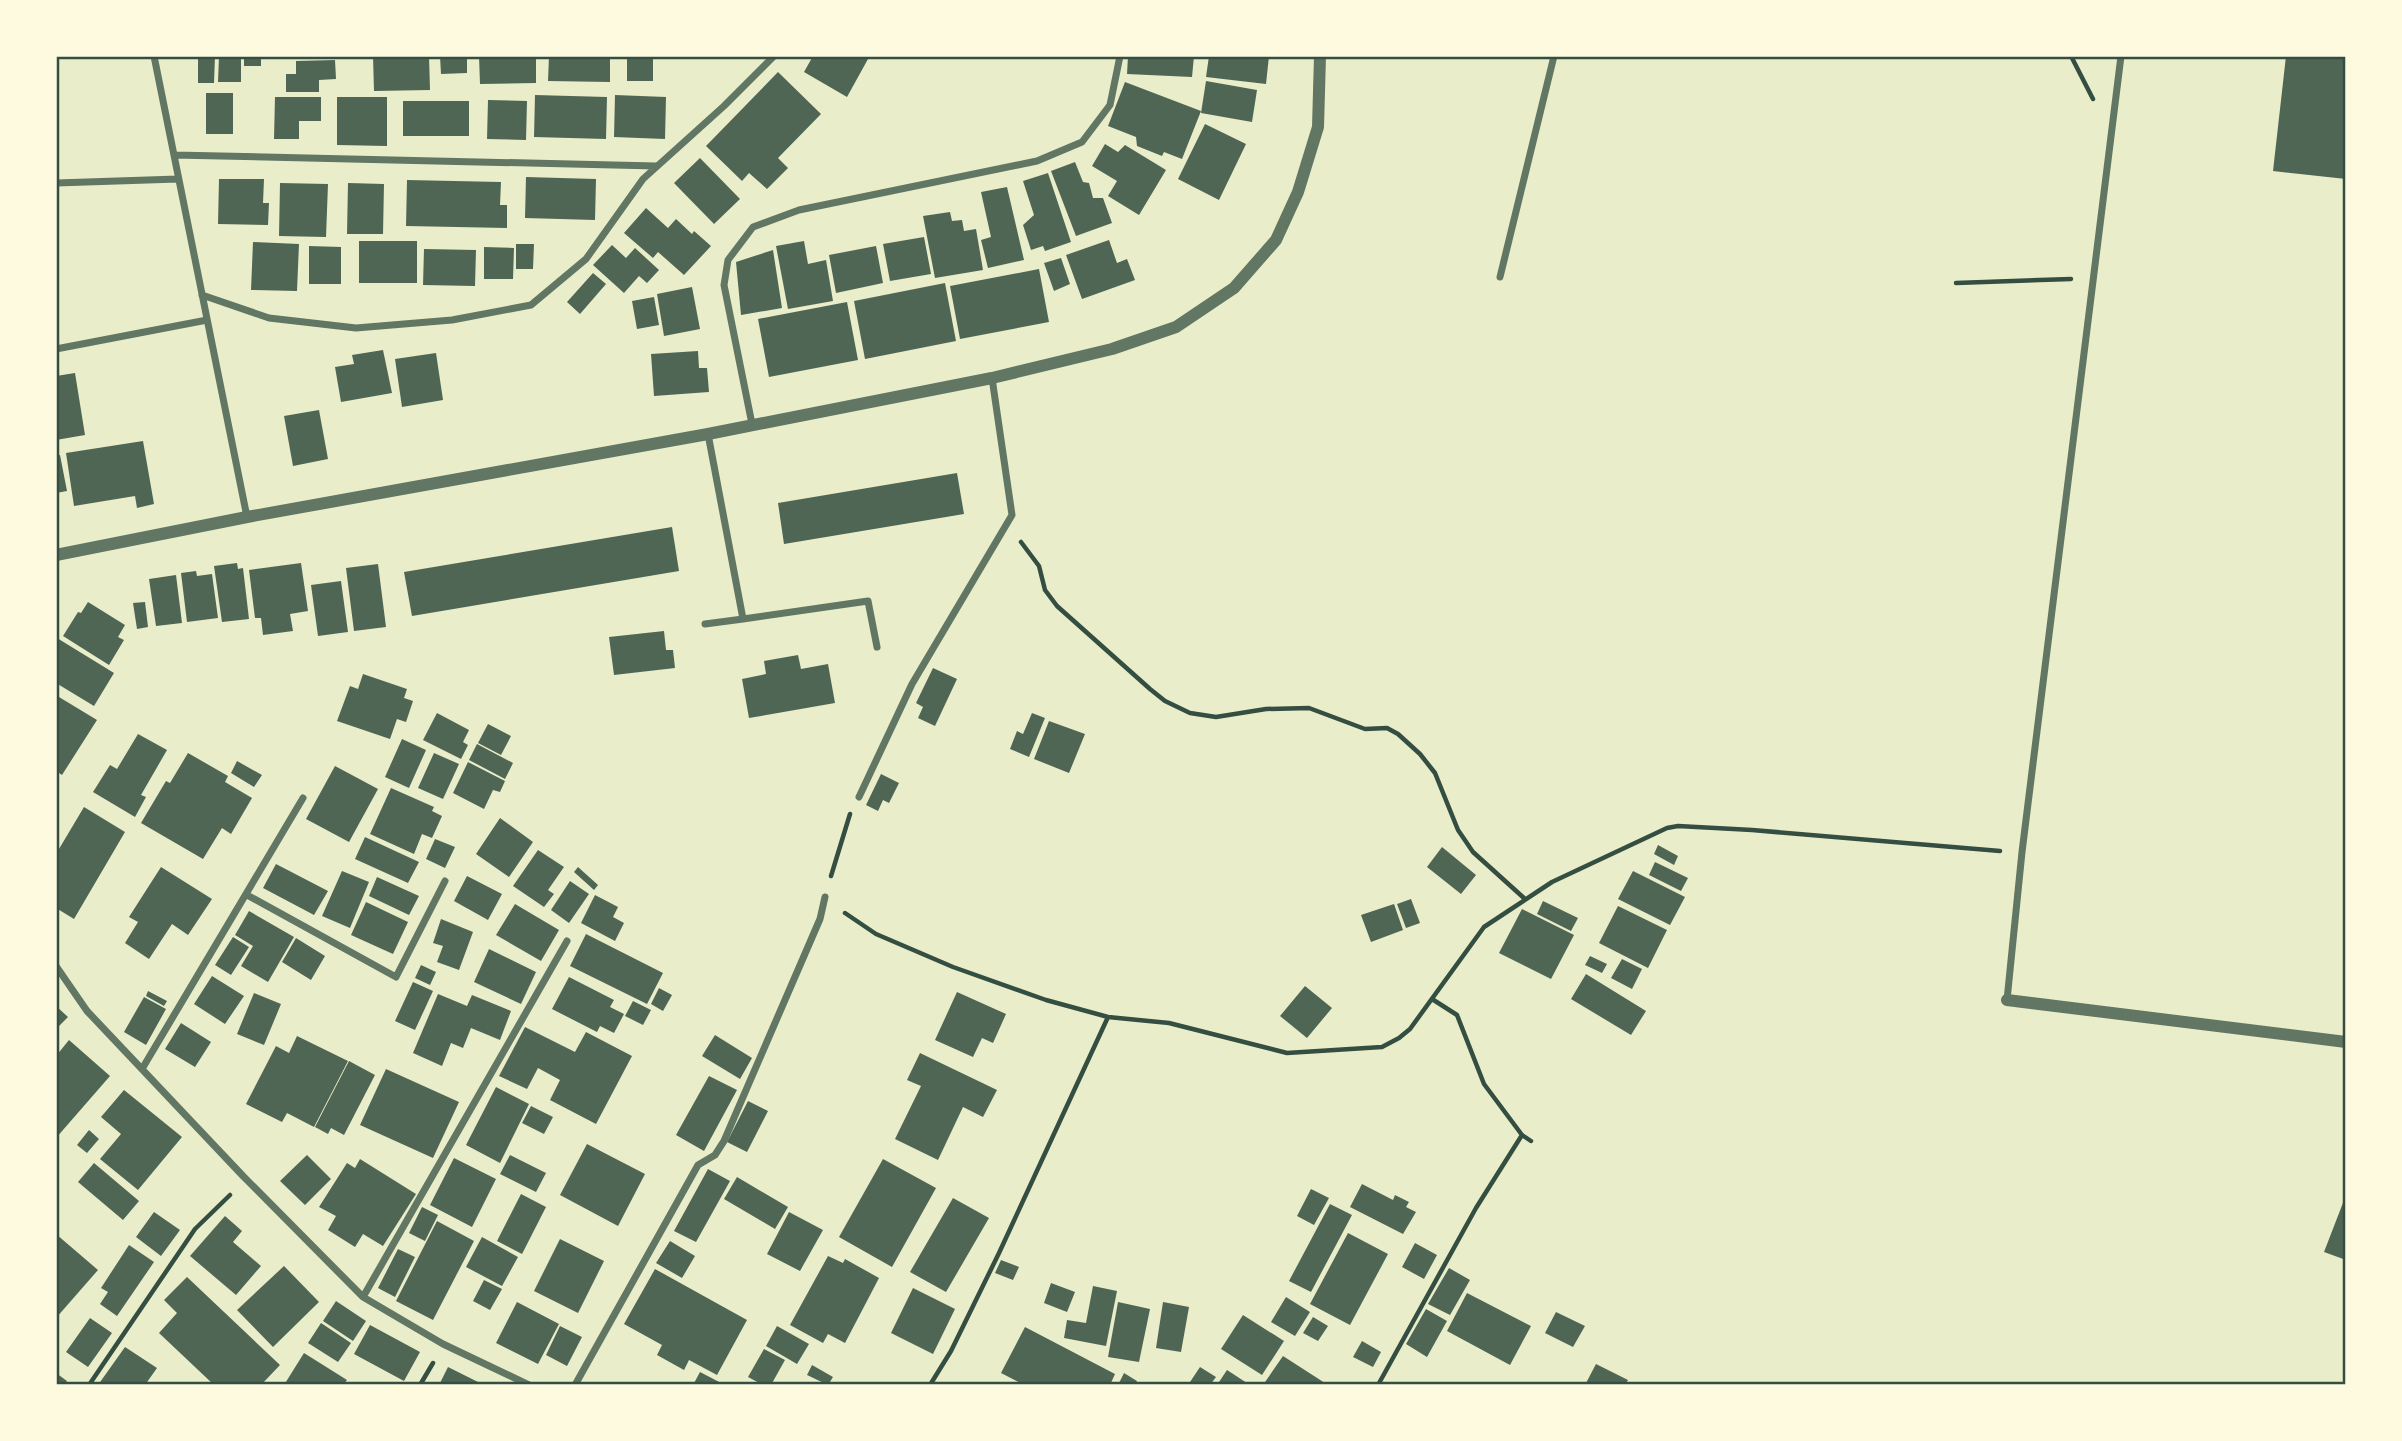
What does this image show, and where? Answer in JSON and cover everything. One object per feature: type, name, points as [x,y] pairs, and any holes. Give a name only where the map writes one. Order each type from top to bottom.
[{"type":"street","points":[[154,56],[247,517]]},
{"type":"street","points":[[202,295],[269,318],[356,328],[452,320],[531,305],[586,259],[643,179],[724,106],[774,56]]},
{"type":"street","points":[[752,424],[724,285],[728,260],[753,227],[799,210],[1037,162],[1082,142],[1110,105],[1120,56]]},
{"type":"street","points":[[56,555],[247,517],[708,434],[992,378],[1112,349],[1176,327],[1234,288],[1276,240],[1298,192],[1318,127],[1320,56]]},
{"type":"street","points":[[1500,277],[1554,56]]},
{"type":"street","points":[[2121,56],[2022,852],[2007,1000],[2346,1042]]},
{"type":"street","points":[[174,155],[656,166]]},
{"type":"street","points":[[56,183],[178,179]]},
{"type":"street","points":[[56,349],[207,320]]},
{"type":"street","points":[[859,797],[912,684],[1012,515],[992,378]]},
{"type":"street","points":[[708,434],[743,620]]},
{"type":"street","points":[[705,624],[868,601],[877,647]]},
{"type":"street","points":[[142,1069],[303,798]]},
{"type":"street","points":[[247,895],[396,977],[445,881]]},
{"type":"street","points":[[575,1385],[698,1165],[715,1155],[724,1141],[820,919],[825,897]]},
{"type":"street","points":[[363,1297],[567,942]]},
{"type":"street","points":[[56,967],[86,1011],[363,1297],[443,1344],[529,1385]]},
{"type":"path","points":[[1956,283],[2093,278]]},
{"type":"path","points":[[1012,515],[1022,546],[1039,566],[1045,590],[1057,606],[1166,701],[1190,713],[1216,717],[1266,709],[1309,708],[1365,729],[1387,728],[1398,734],[1420,754],[1435,773],[1458,830],[1473,852],[1525,899]]},
{"type":"path","points":[[859,797],[848,818],[825,897],[876,934],[1034,996],[1108,1017],[1169,1023],[1287,1053],[1382,1047],[1399,1038],[1410,1029],[1484,927],[1552,882],[1655,833],[1678,826],[2022,852]]},
{"type":"path","points":[[1432,999],[1457,1015],[1484,1084],[1522,1135],[1531,1141]]},
{"type":"path","points":[[930,1385],[993,1265],[1108,1017]]},
{"type":"path","points":[[1378,1385],[1476,1208],[1522,1135]]},
{"type":"path","points":[[89,1385],[195,1229],[234,1191],[243,1176]]},
{"type":"building","points":[[198,56],[215,56],[214,83],[198,83]]},
{"type":"building","points":[[219,56],[241,56],[241,82],[218,82]]},
{"type":"building","points":[[244,56],[261,56],[261,66],[244,66]]},
{"type":"building","points":[[373,56],[429,56],[430,90],[374,91]]},
{"type":"building","points":[[440,56],[467,56],[467,73],[441,74]]},
{"type":"building","points":[[479,56],[536,56],[536,83],[480,84]]},
{"type":"building","points":[[549,56],[610,56],[610,82],[548,81]]},
{"type":"building","points":[[627,56],[653,56],[653,81],[627,81]]},
{"type":"building","points":[[813,56],[828,56],[833,59],[835,56],[863,56],[868,59],[847,97],[804,72]]},
{"type":"building","points":[[1128,56],[1194,56],[1192,77],[1127,74]]},
{"type":"building","points":[[1209,56],[1269,56],[1266,84],[1206,77]]},
{"type":"building","points":[[2286,56],[2346,56],[2346,179],[2273,171]]},
{"type":"building","points":[[335,60],[336,79],[319,80],[319,92],[286,92],[286,74],[296,74],[296,61]]},
{"type":"building","points":[[778,72],[821,114],[778,158],[788,168],[767,189],[749,173],[742,181],[706,146]]},
{"type":"building","points":[[1206,81],[1257,90],[1252,122],[1201,113]]},
{"type":"building","points":[[1125,82],[1201,111],[1182,159],[1164,152],[1162,156],[1137,146],[1136,137],[1108,126]]},
{"type":"building","points":[[206,93],[233,93],[233,134],[206,134]]},
{"type":"building","points":[[535,95],[607,97],[606,139],[534,137]]},
{"type":"building","points":[[615,95],[666,97],[665,139],[614,137]]},
{"type":"building","points":[[275,97],[321,97],[321,121],[299,121],[299,139],[274,139]]},
{"type":"building","points":[[337,97],[387,97],[387,146],[337,145]]},
{"type":"building","points":[[488,100],[527,101],[526,140],[487,139]]},
{"type":"building","points":[[403,101],[469,101],[469,136],[403,136]]},
{"type":"building","points":[[1205,124],[1246,144],[1219,200],[1178,179]]},
{"type":"building","points":[[1105,144],[1118,152],[1125,145],[1166,170],[1139,215],[1108,196],[1117,181],[1092,166]]},
{"type":"building","points":[[700,158],[740,199],[714,224],[674,183]]},
{"type":"building","points":[[1075,162],[1083,182],[1089,183],[1093,198],[1103,198],[1112,223],[1076,236],[1051,171]]},
{"type":"building","points":[[1048,173],[1071,242],[1045,251],[1043,246],[1031,250],[1023,225],[1034,215],[1023,181]]},
{"type":"building","points":[[526,177],[596,179],[595,220],[525,218]]},
{"type":"building","points":[[219,179],[264,179],[263,203],[269,203],[268,225],[218,224]]},
{"type":"building","points":[[407,180],[501,182],[500,205],[507,205],[507,228],[406,226]]},
{"type":"building","points":[[280,183],[328,184],[326,237],[279,236]]},
{"type":"building","points":[[348,183],[384,184],[383,234],[347,234]]},
{"type":"building","points":[[1007,187],[1024,260],[988,268],[981,240],[991,237],[981,192]]},
{"type":"building","points":[[646,208],[668,228],[676,219],[692,234],[694,231],[711,246],[684,275],[658,252],[653,258],[624,233]]},
{"type":"building","points":[[950,212],[952,221],[962,220],[964,231],[976,229],[983,270],[935,278],[923,216]]},
{"type":"building","points":[[924,237],[931,274],[890,281],[883,244]]},
{"type":"building","points":[[1109,240],[1117,263],[1127,259],[1135,280],[1082,299],[1066,255]]},
{"type":"building","points":[[359,241],[417,241],[417,283],[359,283]]},
{"type":"building","points":[[804,241],[808,264],[826,260],[833,301],[788,309],[776,246]]},
{"type":"building","points":[[253,242],[299,244],[297,291],[251,290]]},
{"type":"building","points":[[516,244],[534,244],[533,269],[516,269]]},
{"type":"building","points":[[612,245],[626,258],[635,248],[659,270],[647,283],[639,276],[624,293],[593,265]]},
{"type":"building","points":[[309,246],[341,247],[341,284],[309,284]]},
{"type":"building","points":[[876,246],[883,283],[836,293],[829,255]]},
{"type":"building","points":[[484,247],[514,248],[513,279],[484,279]]},
{"type":"building","points":[[424,249],[476,250],[475,286],[423,285]]},
{"type":"building","points":[[773,250],[782,308],[741,315],[736,262]]},
{"type":"building","points":[[1061,258],[1070,284],[1054,291],[1044,263]]},
{"type":"building","points":[[1039,269],[1049,322],[960,339],[950,286]]},
{"type":"building","points":[[593,273],[606,284],[580,314],[567,302]]},
{"type":"building","points":[[945,283],[956,341],[865,359],[854,301]]},
{"type":"building","points":[[692,287],[700,329],[664,336],[657,294]]},
{"type":"building","points":[[654,297],[659,325],[637,329],[632,301]]},
{"type":"building","points":[[847,302],[858,360],[769,377],[758,319]]},
{"type":"building","points":[[383,350],[392,393],[341,402],[335,367],[354,364],[352,355]]},
{"type":"building","points":[[698,351],[699,368],[707,368],[709,392],[654,396],[651,354]]},
{"type":"building","points":[[436,353],[443,400],[402,407],[395,359]]},
{"type":"building","points":[[75,373],[85,435],[56,440],[56,376]]},
{"type":"building","points":[[319,410],[328,459],[293,466],[284,416]]},
{"type":"building","points":[[143,441],[154,504],[137,508],[135,496],[74,506],[66,453]]},
{"type":"building","points":[[60,455],[67,491],[56,493],[56,456]]},
{"type":"building","points":[[957,473],[964,514],[784,544],[778,503]]},
{"type":"building","points":[[672,527],[679,571],[412,616],[404,572]]},
{"type":"building","points":[[237,563],[238,569],[243,568],[249,619],[222,622],[214,566]]},
{"type":"building","points":[[301,563],[308,611],[290,614],[293,631],[263,635],[261,618],[255,618],[249,570]]},
{"type":"building","points":[[378,564],[386,627],[354,631],[346,568]]},
{"type":"building","points":[[196,571],[197,576],[212,574],[218,618],[187,622],[181,573]]},
{"type":"building","points":[[176,575],[182,623],[156,626],[149,579]]},
{"type":"building","points":[[341,581],[348,632],[318,636],[311,585]]},
{"type":"building","points":[[88,602],[125,625],[118,637],[124,640],[109,665],[63,636],[78,612],[81,613]]},
{"type":"building","points":[[145,602],[148,627],[137,629],[133,603]]},
{"type":"building","points":[[664,631],[666,650],[673,650],[675,668],[614,675],[609,637]]},
{"type":"building","points":[[57,638],[114,673],[94,706],[56,683]]},
{"type":"building","points":[[798,655],[801,669],[828,664],[835,703],[749,718],[742,679],[766,674],[764,661]]},
{"type":"building","points":[[933,668],[957,679],[935,726],[918,718],[923,707],[916,703]]},
{"type":"building","points":[[363,674],[407,689],[404,698],[413,701],[406,722],[397,719],[390,739],[337,721],[350,686],[358,689]]},
{"type":"building","points":[[59,697],[97,720],[62,775],[56,771],[56,702]]},
{"type":"building","points":[[437,713],[469,730],[463,742],[468,745],[461,759],[423,740]]},
{"type":"building","points":[[1032,713],[1045,718],[1029,757],[1010,749],[1017,731],[1023,734]]},
{"type":"building","points":[[1049,721],[1085,734],[1069,773],[1034,759]]},
{"type":"building","points":[[488,724],[511,736],[501,755],[478,743]]},
{"type":"building","points":[[138,734],[167,750],[141,795],[146,797],[135,817],[93,792],[110,765],[117,769]]},
{"type":"building","points":[[402,739],[426,750],[409,788],[385,777]]},
{"type":"building","points":[[477,744],[513,763],[505,779],[469,760]]},
{"type":"building","points":[[188,753],[228,776],[225,782],[252,798],[231,834],[222,828],[203,859],[141,823],[166,781],[170,783]]},
{"type":"building","points":[[434,753],[459,764],[443,799],[418,788]]},
{"type":"building","points":[[237,761],[262,775],[254,787],[231,773]]},
{"type":"building","points":[[468,762],[505,781],[500,792],[493,790],[484,809],[453,793]]},
{"type":"building","points":[[335,766],[378,789],[349,842],[306,819]]},
{"type":"building","points":[[881,774],[899,783],[889,803],[883,800],[878,811],[866,805]]},
{"type":"building","points":[[391,788],[434,807],[432,811],[442,816],[432,838],[422,834],[414,854],[370,834]]},
{"type":"building","points":[[84,807],[125,832],[74,919],[56,908],[56,854]]},
{"type":"building","points":[[500,818],[533,842],[509,877],[476,854]]},
{"type":"building","points":[[365,837],[419,862],[408,883],[355,859]]},
{"type":"building","points":[[435,839],[455,847],[445,868],[426,859]]},
{"type":"building","points":[[1658,845],[1678,856],[1674,865],[1654,854]]},
{"type":"building","points":[[1442,847],[1476,875],[1461,894],[1427,867]]},
{"type":"building","points":[[538,850],[564,867],[548,890],[554,894],[544,907],[513,886]]},
{"type":"building","points":[[1655,862],[1688,878],[1681,891],[1649,875]]},
{"type":"building","points":[[276,864],[328,891],[314,915],[263,888]]},
{"type":"building","points":[[161,867],[212,899],[188,935],[172,924],[149,959],[125,943],[138,922],[129,917]]},
{"type":"building","points":[[578,867],[598,885],[594,890],[574,872]]},
{"type":"building","points":[[342,871],[369,882],[350,928],[322,916]]},
{"type":"building","points":[[1633,871],[1685,897],[1670,925],[1618,899]]},
{"type":"building","points":[[467,876],[502,894],[488,920],[454,901]]},
{"type":"building","points":[[377,877],[419,896],[409,915],[369,896]]},
{"type":"building","points":[[570,881],[589,894],[569,923],[551,910]]},
{"type":"building","points":[[595,895],[618,907],[613,917],[624,923],[615,941],[581,923]]},
{"type":"building","points":[[1411,899],[1420,923],[1406,928],[1397,904]]},
{"type":"building","points":[[1543,901],[1578,918],[1571,931],[1537,914]]},
{"type":"building","points":[[366,902],[408,922],[393,954],[351,935]]},
{"type":"building","points":[[515,904],[559,930],[541,961],[496,935]]},
{"type":"building","points":[[1394,904],[1403,930],[1371,942],[1361,915]]},
{"type":"building","points":[[1618,906],[1667,930],[1648,968],[1599,943]]},
{"type":"building","points":[[1522,909],[1574,935],[1551,979],[1499,953]]},
{"type":"building","points":[[249,911],[294,937],[268,982],[241,966],[253,946],[235,935]]},
{"type":"building","points":[[441,919],[473,932],[459,970],[437,962],[443,946],[433,943]]},
{"type":"building","points":[[586,934],[663,973],[647,1004],[570,966]]},
{"type":"building","points":[[233,937],[249,947],[231,975],[215,965]]},
{"type":"building","points":[[296,938],[325,956],[311,980],[282,962]]},
{"type":"building","points":[[489,949],[536,972],[521,1004],[474,982]]},
{"type":"building","points":[[1590,956],[1607,964],[1602,973],[1585,965]]},
{"type":"building","points":[[1622,959],[1642,969],[1632,989],[1611,978]]},
{"type":"building","points":[[421,965],[436,972],[430,985],[415,978]]},
{"type":"building","points":[[1586,974],[1646,1011],[1631,1035],[1571,999]]},
{"type":"building","points":[[212,976],[244,996],[225,1024],[194,1004]]},
{"type":"building","points":[[569,977],[614,1000],[610,1007],[624,1014],[614,1033],[600,1026],[597,1032],[552,1009]]},
{"type":"building","points":[[413,982],[433,991],[415,1030],[395,1021]]},
{"type":"building","points":[[1305,986],[1332,1008],[1307,1038],[1280,1016]]},
{"type":"building","points":[[659,988],[672,995],[663,1011],[651,1004]]},
{"type":"building","points":[[148,991],[167,1001],[164,1006],[146,996]]},
{"type":"building","points":[[957,992],[1006,1014],[993,1043],[982,1038],[973,1057],[935,1040]]},
{"type":"building","points":[[254,993],[281,1004],[264,1045],[237,1034]]},
{"type":"building","points":[[438,994],[467,1006],[472,995],[511,1011],[500,1040],[471,1028],[463,1048],[451,1043],[442,1066],[413,1053]]},
{"type":"building","points":[[144,997],[166,1009],[146,1045],[124,1032]]},
{"type":"building","points":[[633,1001],[651,1010],[643,1025],[625,1016]]},
{"type":"building","points":[[56,1006],[68,1017],[56,1029]]},
{"type":"building","points":[[181,1023],[211,1042],[195,1067],[165,1049]]},
{"type":"building","points":[[525,1027],[575,1052],[586,1032],[632,1056],[596,1124],[550,1100],[560,1080],[538,1068],[527,1089],[499,1076]]},
{"type":"building","points":[[715,1035],[752,1058],[740,1079],[702,1056]]},
{"type":"building","points":[[297,1036],[348,1061],[314,1127],[287,1113],[282,1122],[246,1104],[276,1046],[289,1053]]},
{"type":"building","points":[[69,1040],[110,1076],[56,1138],[56,1056]]},
{"type":"building","points":[[920,1053],[997,1090],[983,1117],[963,1107],[938,1160],[895,1139],[921,1086],[907,1080]]},
{"type":"building","points":[[349,1061],[375,1075],[344,1135],[331,1128],[328,1134],[315,1127]]},
{"type":"building","points":[[386,1069],[459,1102],[433,1158],[360,1125]]},
{"type":"building","points":[[709,1076],[737,1090],[704,1151],[676,1135]]},
{"type":"building","points":[[496,1087],[529,1104],[500,1163],[466,1145]]},
{"type":"building","points":[[124,1090],[182,1137],[138,1190],[100,1159],[121,1134],[101,1117]]},
{"type":"building","points":[[748,1101],[768,1111],[747,1152],[727,1142]]},
{"type":"building","points":[[531,1106],[553,1117],[544,1134],[522,1123]]},
{"type":"building","points":[[89,1130],[99,1139],[87,1153],[77,1145]]},
{"type":"building","points":[[587,1144],[645,1174],[618,1226],[560,1195]]},
{"type":"building","points":[[307,1155],[331,1179],[305,1205],[280,1181]]},
{"type":"building","points":[[510,1155],[546,1173],[536,1192],[500,1174]]},
{"type":"building","points":[[454,1158],[496,1179],[472,1227],[430,1205]]},
{"type":"building","points":[[360,1159],[416,1194],[383,1246],[363,1234],[355,1247],[328,1230],[336,1216],[319,1207],[347,1163],[355,1168]]},
{"type":"building","points":[[883,1159],[936,1188],[892,1267],[839,1237]]},
{"type":"building","points":[[94,1163],[139,1201],[123,1220],[78,1182]]},
{"type":"building","points":[[708,1169],[730,1181],[696,1242],[674,1231]]},
{"type":"building","points":[[737,1177],[788,1207],[775,1229],[724,1199]]},
{"type":"building","points":[[1362,1184],[1393,1200],[1395,1195],[1409,1202],[1406,1207],[1416,1212],[1403,1234],[1350,1207]]},
{"type":"building","points":[[1311,1189],[1329,1198],[1314,1225],[1297,1216]]},
{"type":"building","points":[[521,1194],[546,1207],[522,1254],[497,1241]]},
{"type":"building","points":[[2346,1195],[2346,1260],[2324,1252]]},
{"type":"building","points":[[953,1198],[989,1218],[946,1292],[910,1272]]},
{"type":"building","points":[[1330,1204],[1352,1215],[1311,1292],[1289,1281]]},
{"type":"building","points":[[422,1207],[438,1215],[425,1241],[409,1233]]},
{"type":"building","points":[[154,1212],[180,1230],[161,1256],[136,1237]]},
{"type":"building","points":[[789,1212],[823,1230],[800,1271],[767,1254]]},
{"type":"building","points":[[225,1216],[242,1231],[233,1242],[261,1266],[236,1295],[190,1256]]},
{"type":"building","points":[[437,1221],[474,1241],[433,1320],[396,1301]]},
{"type":"building","points":[[1348,1233],[1388,1254],[1350,1325],[1310,1304]]},
{"type":"building","points":[[56,1234],[98,1270],[56,1318]]},
{"type":"building","points":[[482,1237],[518,1257],[502,1286],[466,1267]]},
{"type":"building","points":[[560,1239],[604,1261],[578,1313],[534,1291]]},
{"type":"building","points":[[670,1241],[695,1256],[682,1278],[656,1263]]},
{"type":"building","points":[[1415,1243],[1437,1255],[1424,1279],[1402,1267]]},
{"type":"building","points":[[129,1245],[154,1262],[117,1316],[100,1304],[108,1292],[101,1288]]},
{"type":"building","points":[[398,1249],[415,1257],[395,1297],[378,1288]]},
{"type":"building","points":[[828,1256],[843,1263],[845,1259],[879,1278],[845,1343],[828,1334],[823,1343],[790,1325]]},
{"type":"building","points":[[1001,1260],[1019,1267],[1013,1280],[995,1273]]},
{"type":"building","points":[[284,1266],[319,1302],[273,1347],[237,1310]]},
{"type":"building","points":[[1449,1268],[1470,1280],[1450,1315],[1428,1304]]},
{"type":"building","points":[[655,1269],[747,1320],[717,1375],[689,1360],[684,1370],[657,1355],[662,1345],[624,1324]]},
{"type":"building","points":[[187,1277],[280,1365],[261,1385],[214,1385],[159,1333],[177,1313],[164,1300]]},
{"type":"building","points":[[484,1280],[502,1289],[490,1310],[473,1301]]},
{"type":"building","points":[[1051,1283],[1075,1292],[1067,1312],[1044,1303]]},
{"type":"building","points":[[1093,1286],[1117,1291],[1106,1346],[1064,1338],[1067,1320],[1086,1323]]},
{"type":"building","points":[[913,1288],[955,1309],[933,1354],[891,1333]]},
{"type":"building","points":[[1467,1293],[1531,1326],[1510,1365],[1447,1331]]},
{"type":"building","points":[[1286,1297],[1310,1312],[1295,1336],[1271,1322]]},
{"type":"building","points":[[336,1301],[366,1321],[353,1341],[323,1321]]},
{"type":"building","points":[[517,1302],[559,1324],[538,1364],[496,1343]]},
{"type":"building","points":[[1118,1302],[1150,1309],[1139,1362],[1108,1357]]},
{"type":"building","points":[[1163,1302],[1189,1307],[1181,1352],[1156,1348]]},
{"type":"building","points":[[1426,1309],[1447,1321],[1427,1357],[1406,1344]]},
{"type":"building","points":[[1556,1312],[1585,1326],[1573,1347],[1545,1333]]},
{"type":"building","points":[[1243,1315],[1284,1341],[1262,1375],[1221,1349]]},
{"type":"building","points":[[1313,1317],[1328,1326],[1318,1341],[1303,1333]]},
{"type":"building","points":[[90,1318],[112,1333],[88,1367],[66,1352]]},
{"type":"building","points":[[321,1323],[351,1343],[338,1362],[308,1343]]},
{"type":"building","points":[[370,1325],[420,1352],[404,1381],[354,1354]]},
{"type":"building","points":[[560,1326],[582,1337],[567,1366],[546,1355]]},
{"type":"building","points":[[777,1326],[809,1344],[797,1364],[766,1346]]},
{"type":"building","points":[[1025,1327],[1115,1374],[1110,1385],[1024,1385],[1001,1373]]},
{"type":"building","points":[[1362,1341],[1381,1352],[1373,1367],[1353,1357]]},
{"type":"building","points":[[125,1347],[157,1368],[145,1385],[98,1385]]},
{"type":"building","points":[[764,1349],[785,1360],[771,1385],[763,1385],[748,1377]]},
{"type":"building","points":[[304,1353],[347,1380],[343,1385],[284,1385]]},
{"type":"building","points":[[1283,1356],[1328,1385],[1263,1385]]},
{"type":"building","points":[[1596,1364],[1628,1380],[1625,1385],[1585,1385]]},
{"type":"building","points":[[812,1365],[833,1377],[828,1385],[807,1375]]},
{"type":"building","points":[[448,1367],[484,1385],[439,1385]]},
{"type":"building","points":[[1200,1367],[1216,1377],[1210,1385],[1194,1385],[1190,1382]]},
{"type":"building","points":[[1227,1370],[1250,1385],[1217,1385]]},
{"type":"building","points":[[700,1372],[725,1385],[693,1385]]},
{"type":"building","points":[[56,1373],[67,1381],[64,1385],[56,1385]]},
{"type":"building","points":[[1124,1373],[1137,1381],[1135,1385],[1118,1385]]}]
